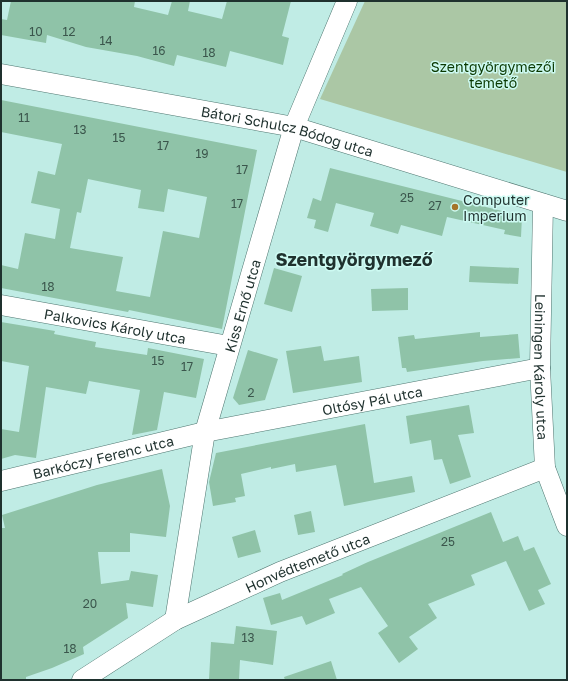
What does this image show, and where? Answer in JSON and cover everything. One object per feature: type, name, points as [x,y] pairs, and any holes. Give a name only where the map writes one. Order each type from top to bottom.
[{"type":"street","name":"Kiss Ernő utca","points":[[175,620],[205,432],[294,127],[307,91],[347,1]]},
{"type":"street","name":"Bátori Schulcz Bódog utca","points":[[1,74],[294,127],[567,211]]},
{"type":"street","name":"Leiningen Károly utca","points":[[543,204],[540,368],[545,468],[567,526]]},
{"type":"street","name":"Palkovics Károly utca","points":[[1,305],[230,346]]},
{"type":"street","name":"Oltósy Pál utca","points":[[205,432],[540,368]]},
{"type":"street","name":"Barkóczy Ferenc utca","points":[[1,481],[205,432]]},
{"type":"street","name":"Honvédtemető utca","points":[[82,680],[175,620],[280,572],[545,468]]},
{"type":"green space","name":"Szentgyörgymezői temető","points":[[365,1],[567,1],[567,172],[320,99]]},
{"type":"building","points":[[11,1],[135,1],[134,7],[168,15],[172,1],[190,1],[188,11],[222,19],[227,1],[291,1],[282,36],[289,38],[283,65],[230,51],[226,67],[177,55],[174,66],[137,56],[86,47],[47,35],[46,43],[1,35],[1,19],[7,20]]},
{"type":"building","points":[[1,100],[257,150],[222,329],[129,310],[128,312],[1,288],[1,265],[18,269],[25,233],[55,239],[60,209],[31,203],[38,171],[55,175],[62,144],[1,132]],"holes":[[[88,179],[141,190],[138,208],[164,212],[168,189],[207,197],[199,238],[163,231],[150,297],[116,291],[123,257],[70,248],[77,212],[81,213]]]},
{"type":"building","points":[[330,168],[522,216],[521,237],[504,234],[505,230],[447,217],[442,236],[401,225],[398,234],[370,226],[374,213],[336,203],[328,232],[314,228],[316,220],[307,218],[313,198],[321,201]]},
{"type":"building","points":[[470,266],[519,268],[518,284],[469,282]]},
{"type":"building","points":[[274,268],[302,276],[292,312],[264,304]]},
{"type":"building","points":[[408,288],[408,310],[372,311],[371,289]]},
{"type":"building","points":[[1,322],[55,331],[54,334],[96,342],[95,347],[147,355],[148,348],[204,359],[196,398],[164,392],[157,430],[132,435],[140,390],[89,381],[86,394],[46,387],[36,458],[15,455],[1,459],[1,429],[19,432],[29,366],[1,361]]},
{"type":"building","points":[[480,332],[480,337],[518,334],[520,358],[483,361],[407,372],[406,368],[402,368],[398,337],[414,335],[415,339]]},
{"type":"building","points":[[321,346],[324,361],[359,356],[362,382],[293,393],[286,351]]},
{"type":"building","points":[[248,350],[278,359],[265,400],[239,405],[233,398]]},
{"type":"building","points":[[469,405],[474,433],[458,435],[471,477],[450,484],[442,459],[434,460],[431,440],[410,444],[406,416]]},
{"type":"building","points":[[365,424],[374,483],[412,476],[415,492],[344,506],[336,465],[296,472],[295,464],[271,469],[271,467],[241,474],[245,496],[235,498],[236,502],[213,506],[209,482],[216,453]]},
{"type":"building","points":[[162,469],[170,506],[166,537],[130,533],[130,552],[98,552],[101,584],[129,580],[131,571],[158,575],[153,607],[126,603],[128,618],[83,647],[84,654],[52,668],[26,677],[26,680],[1,680],[1,528],[5,528],[2,515],[97,485]]},
{"type":"building","points":[[311,511],[315,532],[298,535],[294,515]]},
{"type":"building","points":[[491,512],[503,542],[518,536],[524,551],[534,547],[551,584],[538,590],[545,604],[529,611],[506,561],[471,575],[475,585],[428,604],[437,618],[409,637],[418,649],[399,663],[378,633],[388,626],[361,587],[329,599],[335,613],[306,625],[302,616],[271,625],[263,598],[280,593],[282,600],[343,575],[342,574],[368,562]]},
{"type":"building","points":[[255,530],[261,552],[238,558],[232,537]]},
{"type":"building","points":[[236,626],[277,631],[273,665],[240,660],[239,680],[209,680],[211,642],[234,644]]},
{"type":"building","points":[[331,661],[337,680],[285,680],[284,677]]},
{"type":"place","name":"Computer Imperium","points":[[455,207]]},
{"type":"district","name":"Szentgyörgymező","points":[[354,259]]}]
